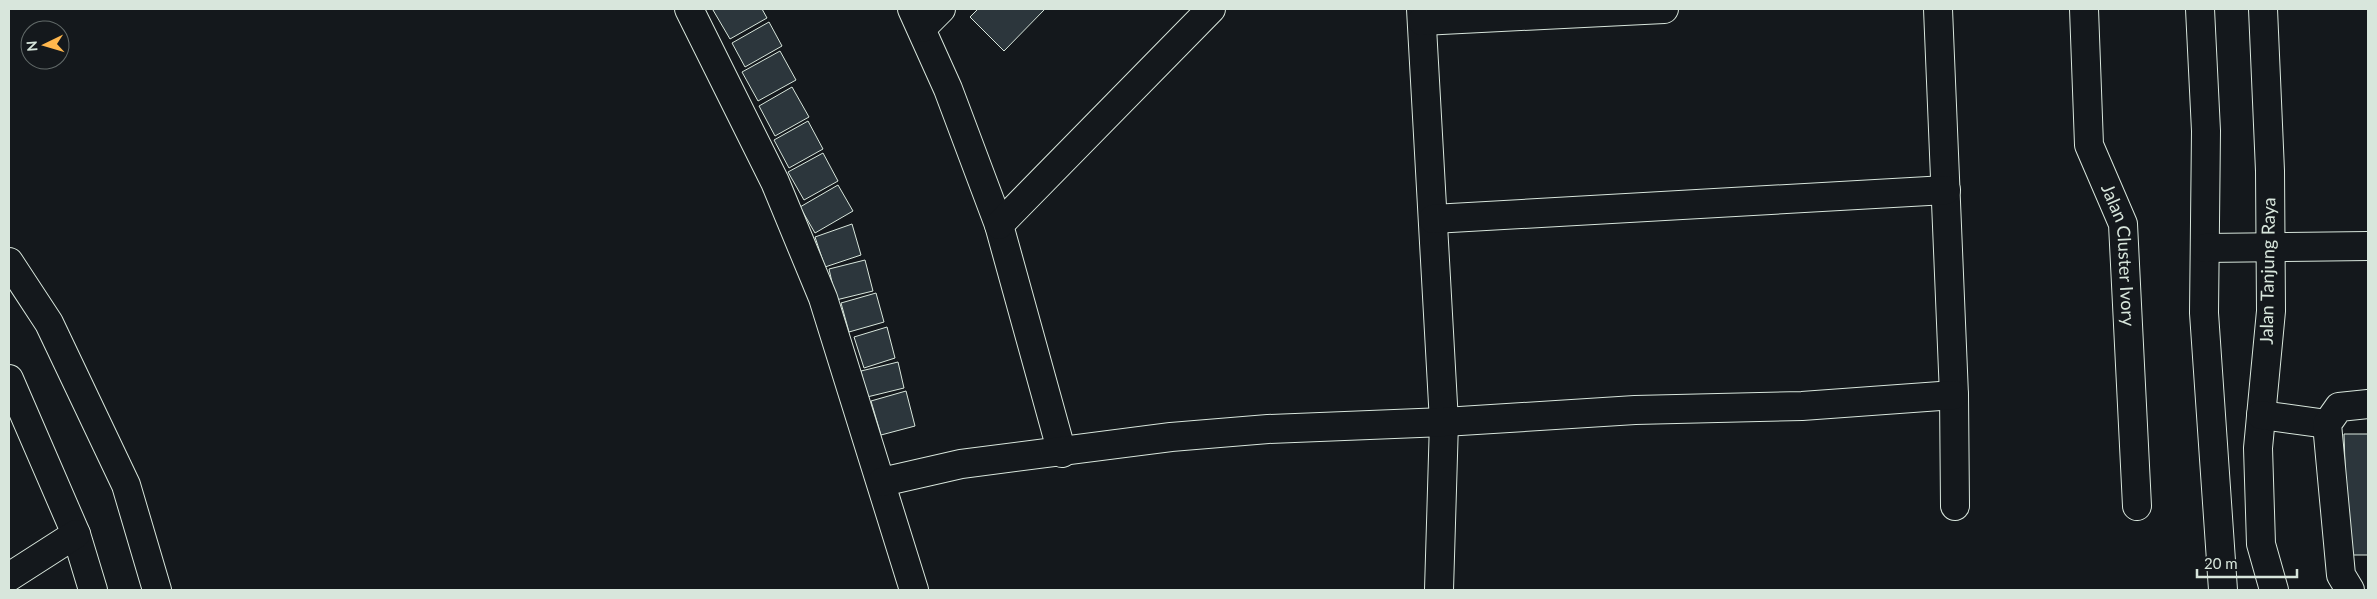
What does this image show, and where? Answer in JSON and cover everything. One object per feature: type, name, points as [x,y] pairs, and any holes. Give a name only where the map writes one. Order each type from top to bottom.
[{"type":"street","points":[[690,9],[774,182],[823,298],[882,482],[914,590]]},
{"type":"street","points":[[999,225],[1212,9]]},
{"type":"street","points":[[1439,590],[1444,422],[1422,15],[1664,9]]},
{"type":"street","points":[[1938,9],[1954,395],[1955,506]]},
{"type":"street","name":"Jalan Cluster Ivory","points":[[2084,9],[2089,145],[2123,224],[2137,506]]},
{"type":"street","points":[[2200,9],[2206,131],[2206,341],[2223,590]]},
{"type":"street","name":"Jalan Tanjung Raya","points":[[2262,9],[2270,171],[2271,311],[2258,448],[2261,544],[2274,590]]},
{"type":"street","points":[[925,15],[999,225],[1062,453]]},
{"type":"street","points":[[1432,219],[1946,190]]},
{"type":"street","points":[[2205,248],[2368,246]]},
{"type":"street","points":[[9,262],[49,323],[126,485],[157,590]]},
{"type":"street","points":[[9,380],[76,534],[92,590]]},
{"type":"street","points":[[882,482],[961,464],[1062,453],[1171,437],[1268,429],[1444,422],[1635,410],[1802,406],[1954,395]]},
{"type":"street","points":[[2350,590],[2340,575],[2327,424],[2339,406],[2368,404]]},
{"type":"street","points":[[2261,415],[2327,424]]},
{"type":"street","points":[[9,576],[76,534]]},
{"type":"building","points":[[762,9],[767,18],[730,39],[713,10]]},
{"type":"building","points":[[978,9],[1045,9],[1004,51],[970,17]]},
{"type":"building","points":[[769,22],[782,46],[745,67],[732,43]]},
{"type":"building","points":[[780,51],[796,80],[758,101],[742,72]]},
{"type":"building","points":[[792,87],[809,117],[775,136],[759,106]]},
{"type":"building","points":[[808,121],[823,149],[789,168],[774,140]]},
{"type":"building","points":[[823,153],[838,181],[804,200],[788,172]]},
{"type":"building","points":[[838,185],[853,211],[815,233],[800,207]]},
{"type":"building","points":[[852,224],[861,255],[825,267],[815,237]]},
{"type":"building","points":[[865,260],[873,291],[836,300],[829,269]]},
{"type":"building","points":[[876,293],[884,322],[849,332],[841,303]]},
{"type":"building","points":[[887,327],[895,358],[864,368],[854,337]]},
{"type":"building","points":[[898,362],[904,388],[867,397],[861,371]]},
{"type":"building","points":[[906,391],[915,426],[881,435],[871,401]]},
{"type":"building","points":[[2344,434],[2368,434],[2368,555],[2348,555]]}]
